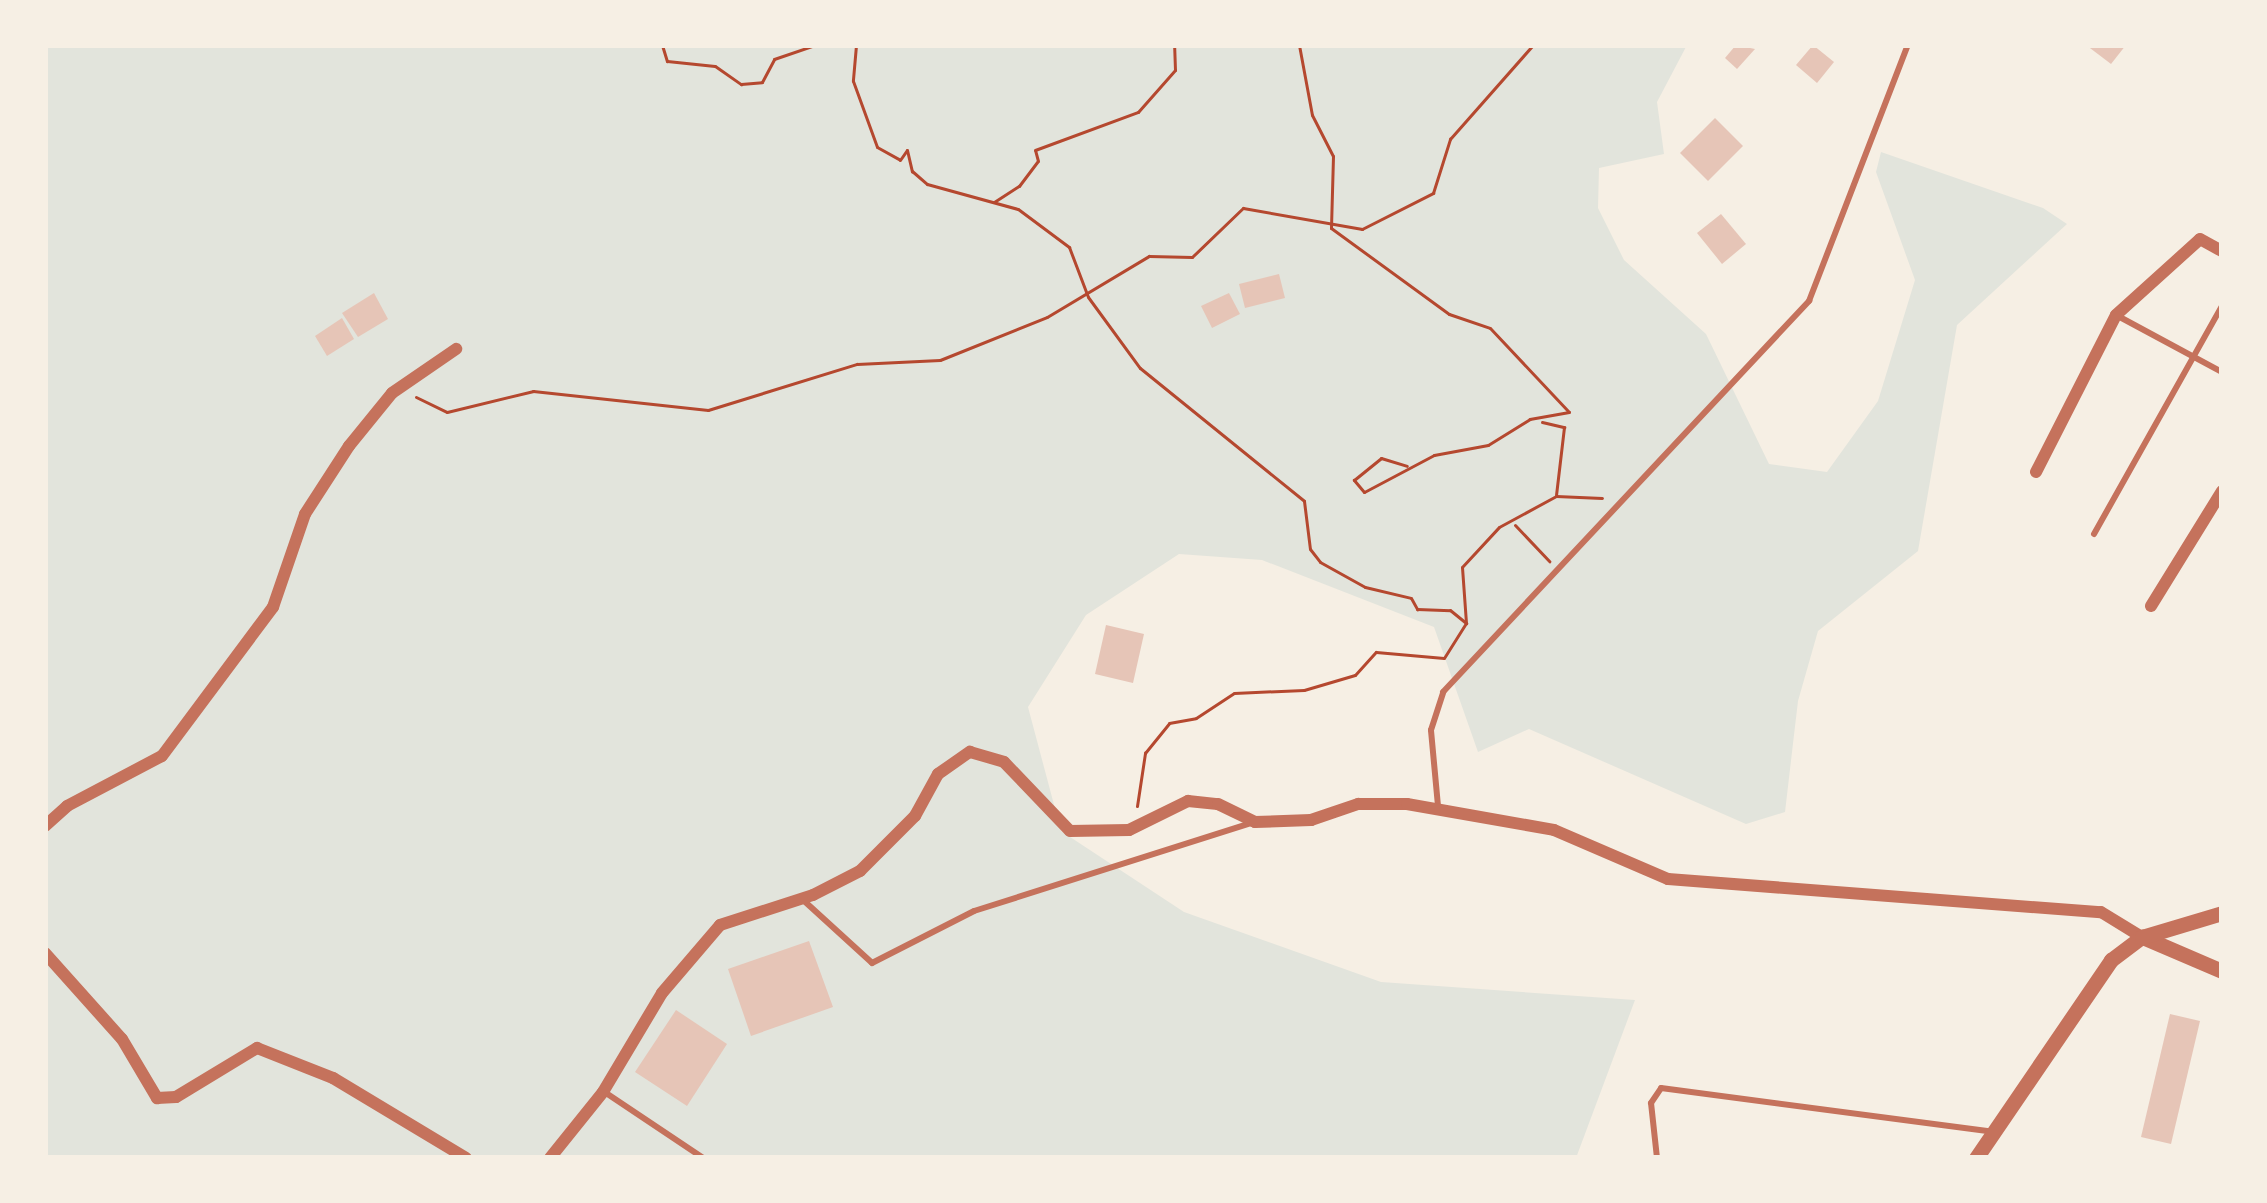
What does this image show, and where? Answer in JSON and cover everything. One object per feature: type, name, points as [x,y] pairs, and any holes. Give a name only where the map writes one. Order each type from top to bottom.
[{"type":"street","points":[[2036,472],[2116,315],[2200,238],[2222,251]]},
{"type":"street","points":[[45,826],[67,806],[162,756],[273,607],[305,514],[399,388],[455,349]]},
{"type":"street","points":[[2151,606],[2222,491]]},
{"type":"street","points":[[550,1158],[603,1092],[662,993],[720,925],[802,899],[860,871],[915,816],[938,774],[970,752],[1004,762],[1070,831],[1129,830],[1188,800],[1218,804],[1256,822],[1310,820],[1358,804],[1439,810],[1555,830],[1668,879],[2101,912],[2143,937],[2222,970]]},
{"type":"street","points":[[1976,1158],[2096,980],[2143,937],[2222,913]]},
{"type":"street","points":[[45,953],[122,1039],[157,1098],[176,1097],[256,1048],[334,1078],[466,1158]]},
{"type":"lane","points":[[1439,810],[1431,730],[1444,692],[1810,302],[1908,45]]},
{"type":"lane","points":[[2094,534],[2222,306]]},
{"type":"lane","points":[[2116,315],[2222,372]]},
{"type":"lane","points":[[802,899],[872,963],[974,911],[1256,822]]},
{"type":"lane","points":[[1657,1158],[1651,1103],[1661,1088],[1993,1131]]},
{"type":"lane","points":[[603,1092],[703,1158]]},
{"type":"path","points":[[662,45],[667,61],[715,66],[741,85],[768,80],[774,58],[815,45]]},
{"type":"path","points":[[856,45],[853,81],[878,147],[900,160],[907,150],[912,171],[927,184],[1018,209],[1070,247],[1088,297],[1140,368],[1304,501],[1320,562],[1365,587],[1411,598],[1418,609],[1450,610],[1466,623]]},
{"type":"path","points":[[994,203],[1031,171],[1035,150],[1138,112],[1175,70],[1174,45]]},
{"type":"path","points":[[1299,45],[1312,115],[1333,156],[1330,222],[1349,248],[1380,260],[1449,314],[1490,328],[1569,412],[1541,421]]},
{"type":"path","points":[[399,388],[446,412],[533,391],[708,410],[857,364],[940,360],[1088,297],[1149,256],[1192,256],[1244,208],[1362,229],[1433,193],[1450,139],[1533,45]]},
{"type":"path","points":[[1129,830],[1145,753],[1169,723],[1196,718],[1234,693],[1304,690],[1355,675],[1376,652],[1444,658],[1466,623],[1462,567],[1499,527],[1514,524],[1563,489],[1557,441],[1564,427],[1531,419],[1488,445],[1408,466],[1364,492],[1354,480],[1381,458],[1408,466]]},
{"type":"path","points":[[1556,496],[1625,504]]},
{"type":"path","points":[[1514,524],[1558,575]]},
{"type":"shaded area","points":[[45,45],[1687,45],[1657,102],[1664,154],[1599,168],[1598,208],[1624,260],[1706,334],[1769,464],[1827,472],[1878,401],[1915,280],[1876,172],[1881,152],[2043,208],[2067,224],[1957,325],[1918,551],[1818,631],[1798,701],[1785,812],[1746,824],[1529,729],[1478,752],[1434,627],[1262,560],[1179,554],[1086,615],[1028,707],[1061,831],[1184,912],[1381,982],[1635,1000],[1576,1158],[45,1158]]},
{"type":"building","points":[[1736,45],[1755,49],[1737,69],[1725,58]]},
{"type":"building","points":[[1813,45],[1834,62],[1817,83],[1796,65]]},
{"type":"building","points":[[2086,45],[2126,45],[2111,64]]},
{"type":"building","points":[[1715,118],[1743,146],[1708,181],[1680,153]]},
{"type":"building","points":[[1721,214],[1746,244],[1722,264],[1697,233]]},
{"type":"building","points":[[1279,274],[1285,298],[1245,308],[1239,284]]},
{"type":"building","points":[[374,293],[388,319],[358,337],[342,313]]},
{"type":"building","points":[[1229,293],[1240,314],[1212,328],[1201,306]]},
{"type":"building","points":[[342,318],[354,339],[327,356],[315,336]]},
{"type":"building","points":[[1106,625],[1144,634],[1133,683],[1095,674]]},
{"type":"building","points":[[809,941],[833,1007],[751,1036],[728,969]]},
{"type":"building","points":[[676,1010],[727,1044],[687,1106],[635,1072]]},
{"type":"building","points":[[2170,1014],[2200,1021],[2171,1144],[2141,1137]]}]
